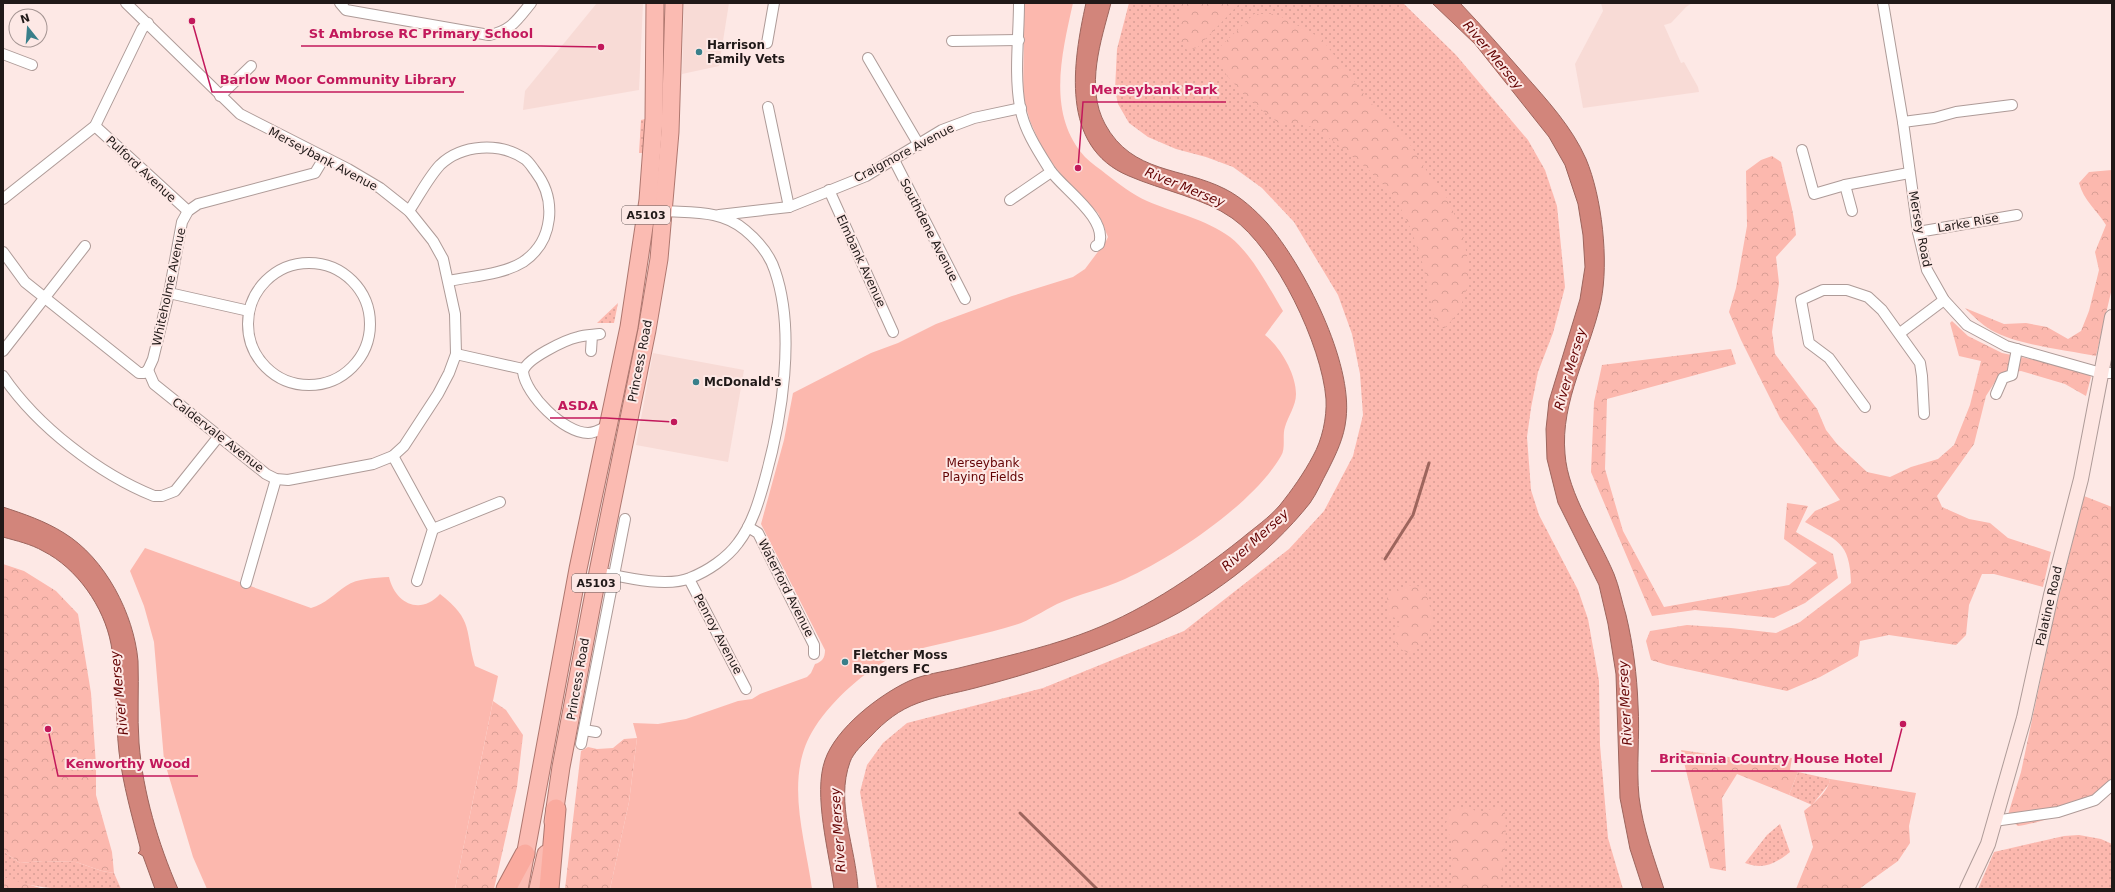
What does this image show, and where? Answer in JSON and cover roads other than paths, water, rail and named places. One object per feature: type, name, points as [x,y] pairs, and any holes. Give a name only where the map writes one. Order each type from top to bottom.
[{"type":"highway","name":"Princess Road","points":[[525,854],[578,569],[629,327],[648,200],[654,119],[655,3]]},
{"type":"highway","name":"Princess Road","points":[[556,809],[562,767],[605,573],[659,259],[670,132],[674,3]]},
{"type":"highway","name":"A5103","points":[[538,889],[556,809]]},
{"type":"highway","points":[[550,889],[556,809]]},
{"type":"highway","name":"A5103","points":[[519,889],[525,854]]},
{"type":"highway","points":[[506,889],[525,854]]},
{"type":"main road","name":"Palatine Road","points":[[1967,889],[1988,844],[2024,718],[2051,595],[2081,479],[2106,373],[2112,317]]},
{"type":"street","name":"Merseybank Avenue","points":[[126,3],[240,114],[380,188],[409,211],[433,241],[443,260],[449,281],[456,321],[456,354]]},
{"type":"street","points":[[340,3],[346,10],[489,35],[501,33],[512,27],[531,3]]},
{"type":"street","points":[[766,43],[774,3]]},
{"type":"street","points":[[1018,3],[1018,75],[1020,108],[1032,141],[1051,172],[1092,216],[1097,226],[1100,238],[1099,244],[1096,246]]},
{"type":"street","name":"Mersey Road","points":[[1884,3],[1903,122],[1918,232],[1927,270],[1944,300],[1967,325],[2006,346],[2106,373]]},
{"type":"street","points":[[3,199],[95,126],[142,28],[148,23]]},
{"type":"street","points":[[952,41],[1019,40]]},
{"type":"street","points":[[3,54],[32,65]]},
{"type":"street","points":[[868,58],[919,145]]},
{"type":"street","points":[[220,96],[250,66]]},
{"type":"street","points":[[1903,122],[1934,118],[1956,112],[2012,105]]},
{"type":"street","points":[[768,107],[788,207]]},
{"type":"street","name":"Craigmore Avenue","points":[[719,215],[788,207],[866,176],[942,130],[974,118],[1020,108]]},
{"type":"street","name":"Pulford Avenue","points":[[95,126],[188,211]]},
{"type":"street","points":[[409,211],[441,165],[455,155],[470,148],[490,148],[508,151],[526,160],[538,176],[548,194],[550,215],[545,236],[536,249],[523,262],[503,271],[449,281]]},
{"type":"street","points":[[1802,150],[1814,194],[1845,184],[1909,173]]},
{"type":"street","name":"Whiteholme Avenue","points":[[148,370],[153,359],[169,294],[182,222],[188,211],[198,204],[315,173],[324,158]]},
{"type":"street","name":"Southdene Avenue","points":[[894,160],[965,299]]},
{"type":"street","points":[[1010,200],[1051,172]]},
{"type":"street","points":[[1845,184],[1852,211]]},
{"type":"street","name":"Elmbank Avenue","points":[[828,190],[893,332]]},
{"type":"street","points":[[605,573],[661,582],[689,579],[706,571],[724,558],[738,543],[748,527],[760,497],[776,438],[781,409],[786,339],[781,294],[775,270],[764,250],[744,229],[719,215],[664,211]]},
{"type":"street","name":"Larke Rise","points":[[1918,232],[2017,215]]},
{"type":"street","points":[[3,351],[85,246]]},
{"type":"street","points":[[3,252],[25,282],[139,373],[144,373],[148,370]]},
{"type":"street","points":[[310,263],[324,265],[338,270],[350,278],[359,289],[368,308],[370,330],[367,344],[360,357],[348,371],[326,382],[313,384],[295,383],[277,376],[263,364],[253,348],[248,330],[249,311],[255,295],[265,282],[278,271],[293,265],[310,263]]},
{"type":"street","points":[[1865,407],[1829,358],[1809,343],[1801,300],[1823,290],[1847,290],[1868,297],[1882,310],[1900,333],[1920,363],[1924,414]]},
{"type":"street","points":[[169,294],[249,311]]},
{"type":"street","points":[[1900,333],[1944,300]]},
{"type":"street","points":[[523,369],[539,356],[557,346],[577,337],[596,334],[591,351]]},
{"type":"street","points":[[1996,394],[2003,378],[2012,375],[2017,349]]},
{"type":"street","points":[[456,354],[523,369]]},
{"type":"street","name":"Caldervale Avenue","points":[[148,370],[154,384],[266,474],[276,479],[301,478],[373,464],[393,456],[404,446],[438,394],[449,373],[456,354]]},
{"type":"street","points":[[523,369],[523,376],[539,401],[556,420],[575,431],[589,433],[609,425]]},
{"type":"street","points":[[3,376],[19,396],[62,439],[111,474],[154,496],[162,496],[175,491],[219,436]]},
{"type":"street","points":[[393,456],[433,529],[417,581]]},
{"type":"street","points":[[246,583],[276,479]]},
{"type":"street","points":[[433,529],[500,502]]},
{"type":"street","name":"Princess Road","points":[[581,744],[605,573],[625,519]]},
{"type":"street","name":"Waterford Avenue","points":[[748,527],[758,533],[780,573],[814,645],[814,654]]},
{"type":"street","name":"Penroy Avenue","points":[[689,579],[746,689]]},
{"type":"street","points":[[584,730],[596,732]]},
{"type":"street","points":[[1994,820],[2058,812],[2095,800],[2112,785]]},
{"type":"water","name":"River Mersey","points":[[1086,3],[1111,3],[1099,48],[1095,79],[1099,110],[1105,124],[1116,140],[1129,152],[1143,161],[1209,182],[1237,196],[1267,223],[1296,264],[1323,316],[1334,343],[1342,370],[1346,396],[1346,419],[1343,433],[1334,458],[1310,503],[1275,541],[1234,576],[1212,592],[1167,619],[1124,639],[1082,655],[1018,676],[932,698],[911,706],[893,716],[862,745],[850,762],[846,778],[845,809],[858,889],[834,889],[821,806],[822,774],[825,760],[831,748],[839,736],[860,714],[885,695],[909,681],[927,675],[1049,645],[1079,635],[1122,617],[1164,594],[1203,568],[1276,510],[1306,469],[1316,450],[1321,436],[1326,414],[1326,399],[1323,377],[1316,353],[1294,300],[1265,252],[1249,233],[1232,218],[1221,211],[1196,200],[1129,176],[1107,163],[1091,145],[1081,124],[1076,101],[1075,76],[1077,51]]},
{"type":"water","name":"River Mersey","points":[[1432,3],[1460,3],[1558,114],[1574,136],[1592,174],[1600,210],[1604,249],[1603,285],[1596,320],[1571,396],[1565,434],[1565,454],[1567,469],[1572,485],[1614,574],[1626,615],[1633,649],[1637,683],[1639,797],[1646,832],[1664,889],[1643,889],[1630,849],[1620,798],[1616,674],[1608,624],[1599,585],[1558,503],[1547,459],[1546,429],[1549,401],[1580,299],[1585,267],[1583,235],[1578,204],[1565,165],[1549,137],[1475,44]]},
{"type":"water","name":"River Mersey","points":[[3,507],[27,515],[49,525],[64,533],[79,544],[104,572],[124,606],[131,625],[138,661],[138,733],[144,780],[152,818],[178,889],[155,889],[143,856],[138,853],[140,851],[140,847],[125,788],[119,752],[116,684],[113,657],[111,644],[102,616],[87,590],[78,578],[55,558],[24,543],[3,537]]},
{"type":"waterway","points":[[1385,559],[1413,515],[1429,463]]},
{"type":"waterway","points":[[1020,813],[1097,889]]},
{"type":"place","name":"Barlow Moor Community Library","points":[[192,21]]},
{"type":"place","name":"St Ambrose RC Primary School","points":[[601,47]]},
{"type":"place","name":"Harrison Family Vets","points":[[699,52]]},
{"type":"place","name":"Merseybank Park","points":[[1078,168]]},
{"type":"place","name":"McDonald's","points":[[696,382]]},
{"type":"place","name":"ASDA","points":[[674,422]]},
{"type":"place","name":"Fletcher Moss Rangers FC","points":[[845,662]]},
{"type":"place","name":"Britannia Country House Hotel","points":[[1903,724]]},
{"type":"place","name":"Kenworthy Wood","points":[[48,729]]},
{"type":"park label","name":"Merseybank Playing Fields","points":[[983,470]]}]
